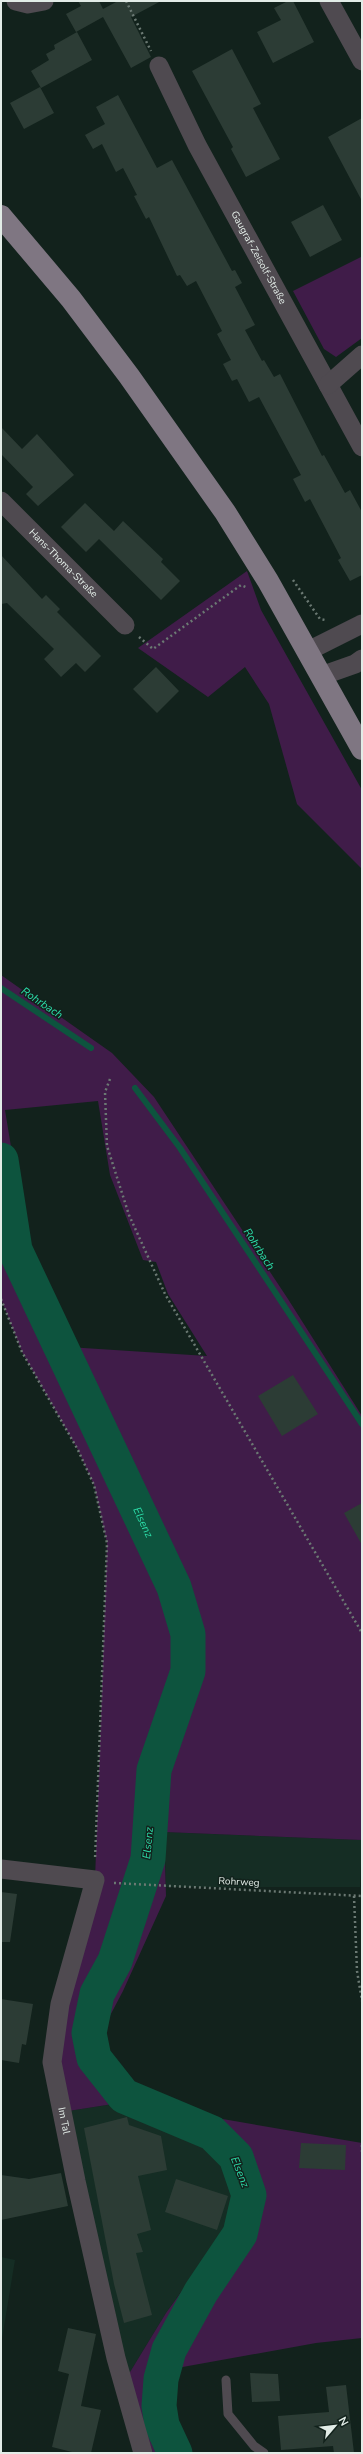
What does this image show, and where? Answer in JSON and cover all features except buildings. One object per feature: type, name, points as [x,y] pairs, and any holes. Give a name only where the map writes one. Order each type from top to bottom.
[{"type":"main road","points":[[1,216],[71,299],[226,512],[308,651],[362,749]]},
{"type":"street","points":[[16,1],[28,4],[44,1]]},
{"type":"street","points":[[330,1],[362,61]]},
{"type":"street","name":"Gaugraf-Zeisolf-Straße","points":[[159,66],[197,145],[362,447]]},
{"type":"street","points":[[328,385],[362,355]]},
{"type":"street","name":"Hans-Thoma-Straße","points":[[1,501],[125,625]]},
{"type":"street","points":[[308,651],[357,626]]},
{"type":"street","points":[[321,676],[356,664],[362,660]]},
{"type":"street","points":[[1,1869],[95,1880]]},
{"type":"street","name":"Im Tal","points":[[95,1880],[60,2004],[52,2062],[76,2181],[113,2343],[143,2453]]},
{"type":"lane","points":[[226,2380],[228,2414],[254,2446],[264,2453]]},
{"type":"path","points":[[126,1],[159,66]]},
{"type":"path","points":[[291,577],[320,619],[357,626]]},
{"type":"path","points":[[125,625],[153,649],[241,585]]},
{"type":"path","points":[[110,1079],[105,1092],[108,1146],[128,1215],[165,1294],[362,1634]]},
{"type":"path","points":[[1,1299],[22,1352],[78,1450],[94,1485],[107,1543],[95,1880]]},
{"type":"path","name":"Rohrweg","points":[[114,1884],[362,1896]]},
{"type":"path","points":[[354,1896],[357,1971],[362,2001]]},
{"type":"path","points":[[362,2145],[362,2153]]},
{"type":"shaded area","points":[[361,257],[362,338],[336,357],[324,349],[293,291]]},
{"type":"shaded area","points":[[247,571],[261,610],[362,790],[362,869],[297,804],[269,704],[245,667],[208,697],[138,648]]},
{"type":"shaded area","points":[[1,975],[112,1053],[154,1097],[288,1299],[362,1416],[362,1840],[164,1832],[166,1896],[123,1991],[94,2046],[113,2078],[211,2117],[362,2143],[362,2338],[316,2343],[177,2368],[170,2414],[182,2453],[153,2453],[127,2377],[166,2313],[230,2225],[242,2195],[223,2154],[133,2109],[113,2104],[62,2112],[52,2062],[95,1880],[107,1543],[94,1485],[78,1450],[22,1352],[1,1299]],"holes":[[[98,1101],[110,1175],[143,1260],[156,1262],[168,1294],[207,1356],[68,1347],[29,1257],[5,1110]]]},
{"type":"shaded area","points":[[164,1832],[362,1840],[360,1887],[166,1887]]},
{"type":"shaded area","points":[[113,2104],[133,2109],[223,2154],[242,2195],[230,2225],[166,2313],[127,2377],[62,2112]]},
{"type":"shaded area","points":[[1,2257],[15,2260],[1,2345]]},
{"type":"waterway","name":"Rohrbach","points":[[1,988],[91,1048]]},
{"type":"waterway","name":"Rohrbach","points":[[135,1088],[180,1148],[362,1424]]},
{"type":"waterway","name":"Elsenz","points":[[1,1160],[15,1250],[174,1587],[188,1634],[188,1671],[154,1770],[148,1859],[115,1961],[97,1994],[89,2033],[94,2058],[124,2096],[212,2133],[236,2157],[249,2195],[240,2234],[201,2292],[169,2350],[161,2379],[159,2406],[162,2425],[175,2453]]}]
